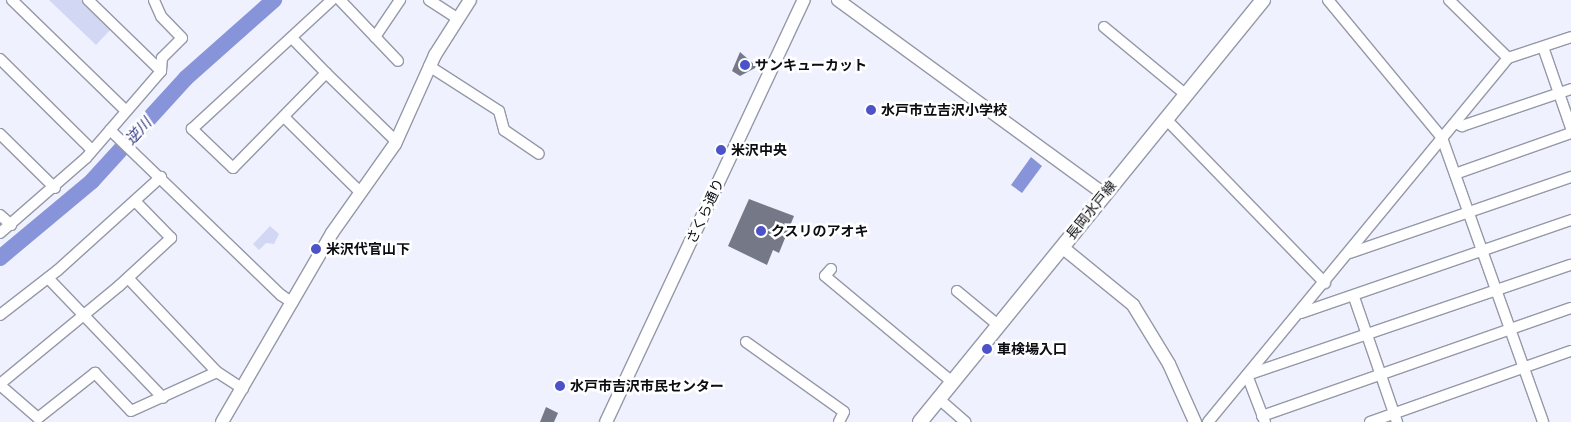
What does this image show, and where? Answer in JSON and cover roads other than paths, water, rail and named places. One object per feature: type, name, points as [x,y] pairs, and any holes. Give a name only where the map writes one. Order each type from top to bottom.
[{"type":"main road","name":"長岡水戸線","points":[[920,422],[1165,118],[1263,0]]},
{"type":"street","points":[[12,0],[126,111]]},
{"type":"street","points":[[88,0],[161,71]]},
{"type":"street","points":[[0,233],[55,188],[92,150],[112,133],[126,111],[161,71],[162,58],[182,38],[161,16],[154,0]]},
{"type":"street","points":[[326,74],[233,168],[192,129],[332,0]]},
{"type":"street","points":[[340,0],[398,61]]},
{"type":"street","points":[[375,37],[400,0]]},
{"type":"street","points":[[429,0],[458,19]]},
{"type":"street","points":[[222,422],[243,389],[332,233],[396,141],[429,66],[470,0]]},
{"type":"street","name":"さくら通り","points":[[606,422],[804,0]]},
{"type":"street","points":[[838,0],[1104,194]]},
{"type":"street","points":[[1328,0],[1442,138],[1543,422]]},
{"type":"street","points":[[1449,0],[1508,58]]},
{"type":"street","points":[[1104,27],[1185,94]]},
{"type":"street","points":[[1208,422],[1301,313],[1508,58],[1571,37]]},
{"type":"street","points":[[292,38],[326,74],[396,141]]},
{"type":"street","points":[[1543,47],[1571,128]]},
{"type":"street","points":[[0,59],[92,150]]},
{"type":"street","points":[[429,66],[499,111],[504,130],[539,154]]},
{"type":"street","points":[[1456,122],[1462,126],[1571,89]]},
{"type":"street","points":[[284,117],[361,192]]},
{"type":"street","points":[[1165,118],[1325,283]]},
{"type":"street","points":[[112,133],[161,177],[281,295],[293,303]]},
{"type":"street","points":[[1455,174],[1571,133]]},
{"type":"street","points":[[0,134],[55,188]]},
{"type":"street","points":[[0,315],[48,278],[161,177]]},
{"type":"street","points":[[1349,253],[1571,177]]},
{"type":"street","points":[[135,201],[171,238],[84,316],[0,385],[38,418],[95,373],[131,411],[217,372]]},
{"type":"street","points":[[0,215],[11,225]]},
{"type":"street","points":[[1301,313],[1354,297],[1571,220]]},
{"type":"street","points":[[1062,247],[1133,305],[1169,364],[1195,422]]},
{"type":"street","points":[[1247,375],[1571,265]]},
{"type":"street","points":[[831,269],[825,276],[952,382]]},
{"type":"street","points":[[48,278],[163,398]]},
{"type":"street","points":[[128,278],[217,372],[243,389]]},
{"type":"street","points":[[957,291],[998,325]]},
{"type":"street","points":[[1354,297],[1395,418]]},
{"type":"street","points":[[1247,375],[1264,419],[1380,374],[1571,308]]},
{"type":"street","points":[[746,342],[844,412],[839,422]]},
{"type":"street","points":[[1370,422],[1395,418],[1571,351]]},
{"type":"street","points":[[939,399],[965,422]]},
{"type":"water","points":[[1031,157],[1042,166],[1022,193],[1011,185]]},
{"type":"waterway","name":"逆川","points":[[0,258],[92,181],[186,78],[274,0]]},
{"type":"place","name":"サンキューカット","points":[[745,65]]},
{"type":"place","name":"水戸市立吉沢小学校","points":[[871,110]]},
{"type":"place","name":"米沢中央","points":[[721,150]]},
{"type":"place","name":"クスリのアオキ","points":[[761,231]]},
{"type":"place","name":"米沢代官山下","points":[[316,249]]},
{"type":"place","name":"車検場入口","points":[[987,349]]},
{"type":"place","name":"水戸市吉沢市民センター","points":[[560,386]]}]
